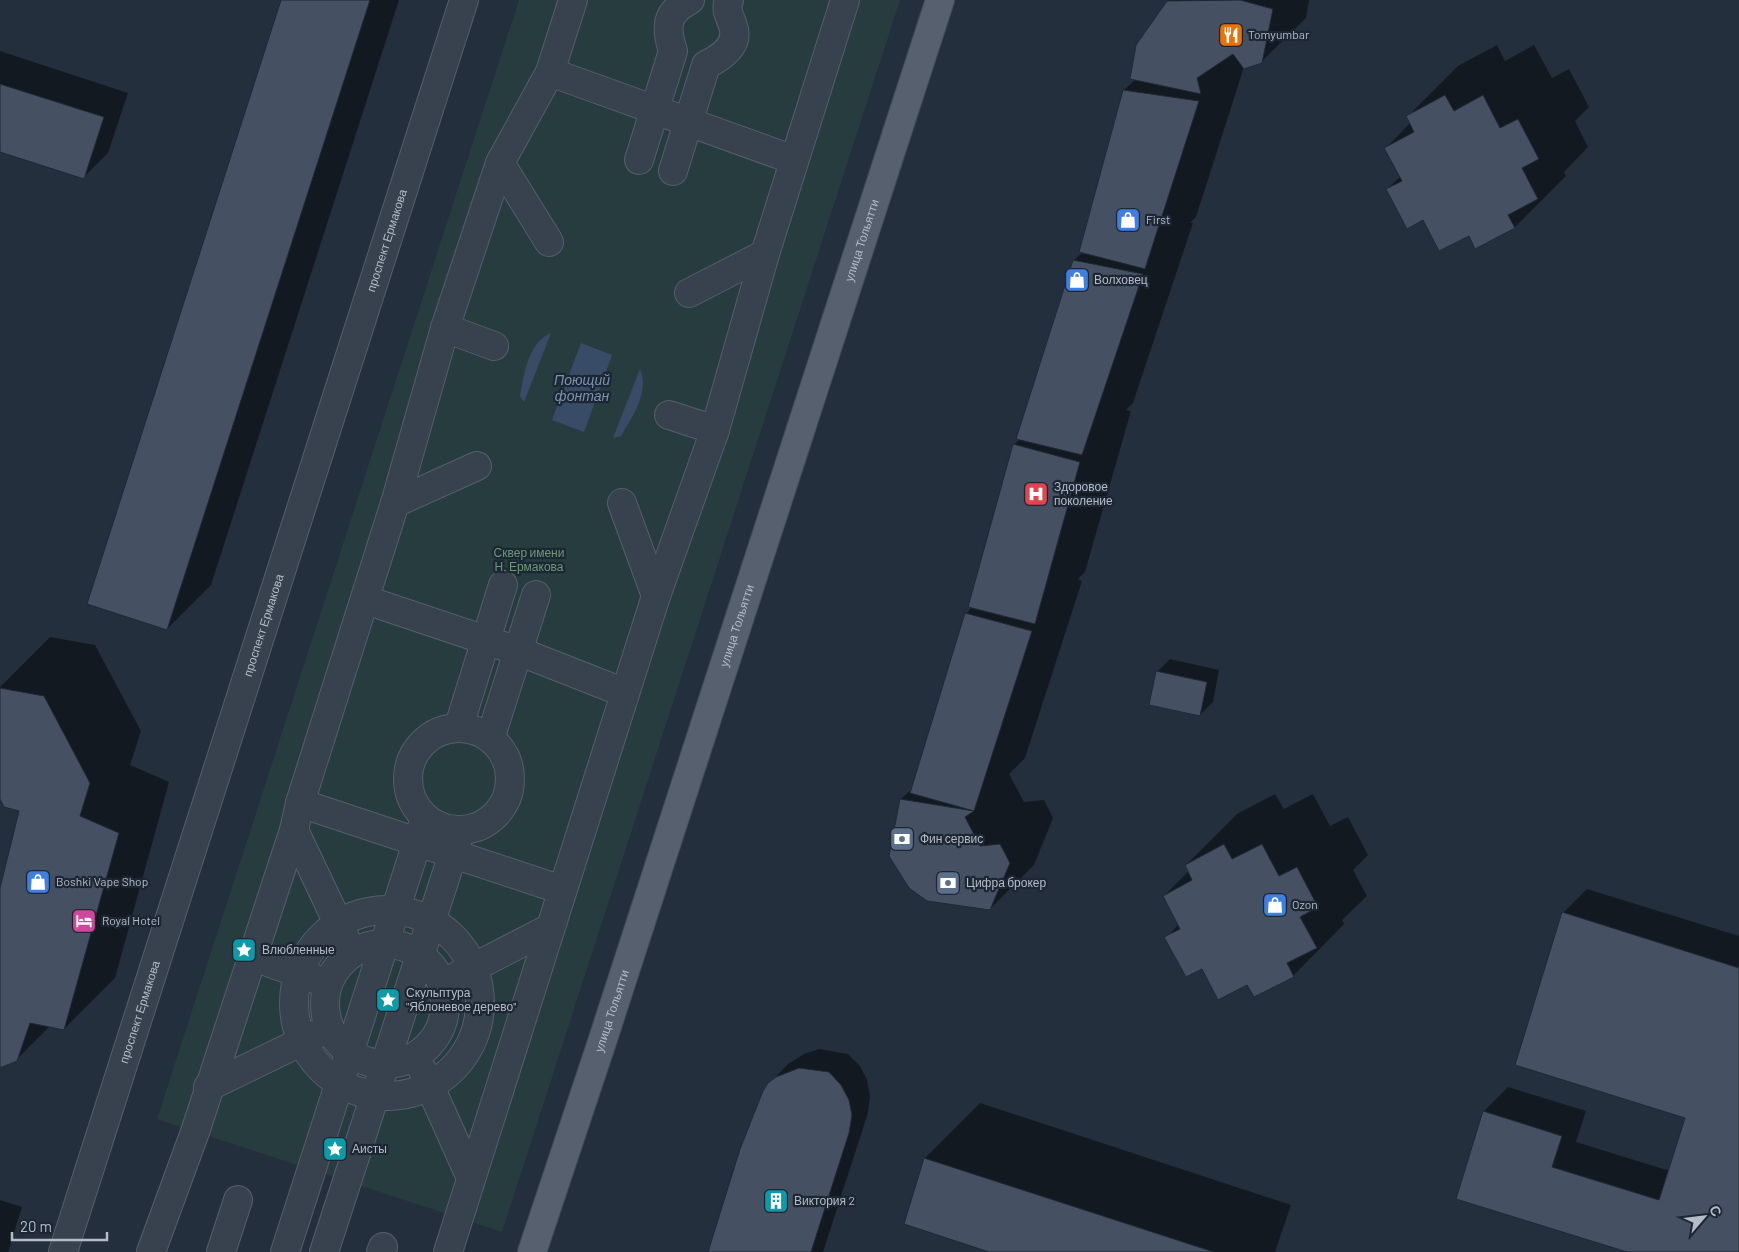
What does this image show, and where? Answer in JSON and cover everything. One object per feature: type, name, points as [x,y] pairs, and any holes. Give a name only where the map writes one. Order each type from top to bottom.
[{"type":"main road","name":"улица Тольятти","points":[[532,1252],[940,0]]},
{"type":"street","name":"проспект Ермакова","points":[[63,1252],[464,0]]},
{"type":"street","points":[[151,1252],[195,1132],[251,956],[294,830],[300,803],[395,504],[445,328],[500,163],[550,72],[573,0]]},
{"type":"street","points":[[690,0],[679,6],[669,19],[667,34],[673,51],[686,62],[706,65],[722,57],[732,45],[734,29],[723,3]]},
{"type":"street","points":[[448,1252],[656,596],[715,430],[765,254],[845,0]]},
{"type":"street","points":[[639,160],[673,51]]},
{"type":"street","points":[[673,171],[706,65]]},
{"type":"street","points":[[550,72],[794,160]]},
{"type":"street","points":[[500,163],[548,242]]},
{"type":"street","points":[[689,294],[765,254]]},
{"type":"street","points":[[445,328],[494,346]]},
{"type":"street","points":[[669,414],[715,430]]},
{"type":"street","points":[[395,504],[477,466]]},
{"type":"street","points":[[622,503],[656,596]]},
{"type":"street","points":[[459,726],[503,584]]},
{"type":"street","points":[[491,736],[536,596]]},
{"type":"street","points":[[366,600],[518,651],[625,693]]},
{"type":"street","points":[[285,1252],[421,830],[409,794],[408,765],[427,737],[459,726],[491,736],[509,760],[511,791],[492,820],[457,842],[422,955],[384,1064],[324,1252]]},
{"type":"street","points":[[300,803],[421,830],[441,828],[457,842],[562,890]]},
{"type":"street","points":[[294,830],[352,953]]},
{"type":"street","points":[[396,910],[432,920],[457,940],[474,967],[481,1000],[477,1033],[458,1065],[430,1087],[402,1096],[374,1096],[340,1084],[318,1066],[302,1042],[293,1008],[299,973],[314,945],[338,923],[366,911],[396,910]]},
{"type":"street","points":[[443,983],[550,928]]},
{"type":"street","points":[[384,943],[404,946],[422,955],[434,968],[443,983],[446,1002],[444,1022],[434,1041],[418,1055],[402,1062],[384,1064],[365,1061],[348,1052],[337,1041],[329,1027],[325,1006],[328,985],[337,967],[352,953],[367,946],[384,943]]},
{"type":"street","points":[[251,956],[328,985]]},
{"type":"street","points":[[444,1022],[477,1033],[512,1048]]},
{"type":"street","points":[[208,1088],[329,1027]]},
{"type":"street","points":[[418,1055],[430,1087],[472,1178]]},
{"type":"street","points":[[221,1252],[238,1200]]},
{"type":"green space","name":"Сквер имени Н. Ермакова","points":[[519,0],[900,0],[502,1232],[157,1119]]},
{"type":"water","points":[[551,333],[524,402],[520,396],[528,360],[537,344]]},
{"type":"water","name":"Поющий фонтан","points":[[581,343],[612,355],[584,432],[552,420]]},
{"type":"water","points":[[640,369],[643,386],[638,404],[621,436],[613,438]]},
{"type":"building","points":[[281,0],[370,0],[167,630],[87,604]]},
{"type":"building","points":[[1240,0],[1273,9],[1262,63],[1244,69],[1233,54],[1197,78],[1201,94],[1130,79],[1136,45],[1167,1]]},
{"type":"building","points":[[0,84],[104,117],[84,179],[0,152]]},
{"type":"building","points":[[1123,90],[1199,101],[1145,269],[1079,252]]},
{"type":"building","points":[[1445,95],[1454,111],[1483,95],[1500,128],[1518,119],[1539,159],[1522,168],[1538,199],[1508,215],[1515,228],[1475,249],[1469,236],[1439,251],[1423,220],[1407,229],[1386,189],[1402,181],[1384,148],[1414,132],[1406,116]]},
{"type":"building","points":[[1073,260],[1143,274],[1082,455],[1016,439]]},
{"type":"building","points":[[1013,444],[1080,462],[1035,624],[968,607]]},
{"type":"building","points":[[965,613],[1032,631],[974,811],[910,793]]},
{"type":"building","points":[[1156,671],[1207,682],[1200,716],[1149,705]]},
{"type":"building","points":[[0,688],[44,696],[90,783],[80,816],[119,833],[64,1030],[30,1023],[17,1061],[0,1068],[0,888],[19,811],[4,807],[0,799]]},
{"type":"building","points":[[900,799],[974,811],[965,817],[980,846],[1000,844],[1010,863],[990,910],[927,901],[909,888],[889,856]]},
{"type":"building","points":[[1224,844],[1232,859],[1262,844],[1279,876],[1297,867],[1318,907],[1300,917],[1317,948],[1287,963],[1294,977],[1254,997],[1247,985],[1218,1000],[1202,969],[1186,977],[1164,937],[1180,929],[1163,896],[1192,880],[1185,865]]},
{"type":"building","points":[[1562,912],[1739,968],[1739,1252],[1627,1252],[1456,1199],[1483,1111],[1562,1136],[1552,1167],[1659,1200],[1685,1118],[1515,1065]]},
{"type":"building","name":"Виктория 2","points":[[799,1068],[829,1072],[841,1085],[849,1100],[852,1115],[849,1133],[811,1252],[708,1252],[740,1149],[763,1091],[768,1083],[776,1077]]},
{"type":"building","points":[[924,1158],[1214,1252],[989,1252],[904,1224]]},
{"type":"place","name":"Tomyumbar","points":[[1231,35]]},
{"type":"place","name":"First","points":[[1128,220]]},
{"type":"place","name":"Волховец","points":[[1077,280]]},
{"type":"place","name":"Здоровое поколение","points":[[1036,494]]},
{"type":"place","name":"Фин сервис","points":[[902,839]]},
{"type":"place","name":"Boshki Vape Shop","points":[[38,882]]},
{"type":"place","name":"Цифра брокер","points":[[948,883]]},
{"type":"place","name":"Ozon","points":[[1275,905]]},
{"type":"place","name":"Royal Hotel","points":[[84,921]]},
{"type":"place","name":"Влюбленные","points":[[244,950]]},
{"type":"place","name":"Скульптура \"Яблоневое дерево\"","points":[[388,1000]]},
{"type":"place","name":"Аисты","points":[[335,1149]]},
{"type":"place","name":"Виктория 2","points":[[776,1201]]}]
